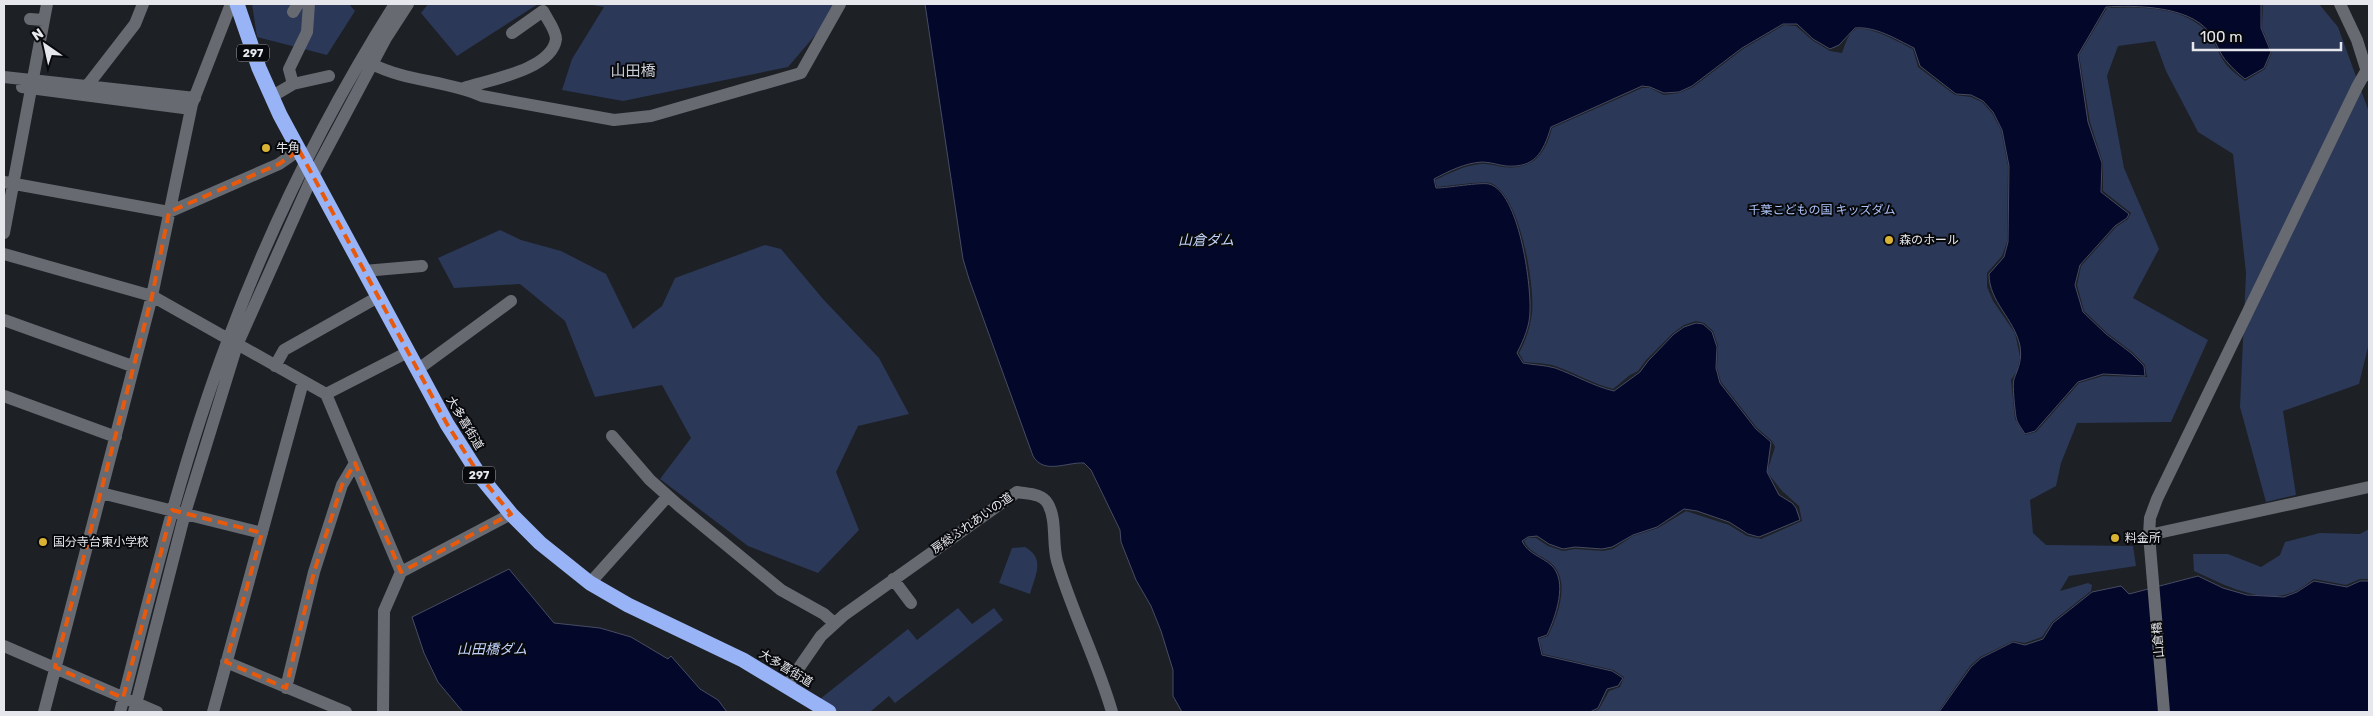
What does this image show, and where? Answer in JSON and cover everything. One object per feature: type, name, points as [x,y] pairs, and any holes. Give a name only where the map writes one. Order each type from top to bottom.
[{"type":"highway","name":"大多喜街道","points":[[237,4],[271,97],[302,156],[417,370],[472,463],[511,514],[540,543],[590,583],[628,605],[743,660],[829,712]]},
{"type":"street","points":[[4,233],[8,183],[47,4]]},
{"type":"street","points":[[87,86],[135,24],[143,4]]},
{"type":"street","points":[[44,712],[116,437],[132,366],[152,296],[193,103],[231,4]]},
{"type":"street","points":[[293,84],[289,69],[307,32],[309,4]]},
{"type":"street","points":[[120,712],[179,511],[233,342],[275,224],[302,156],[395,4]]},
{"type":"street","points":[[233,342],[313,175],[372,64],[408,4]]},
{"type":"street","points":[[372,64],[400,76],[464,88],[482,96],[614,120],[651,116],[801,73],[840,4]]},
{"type":"street","points":[[2340,4],[2357,40],[2368,71]]},
{"type":"street","points":[[464,88],[535,65],[547,56],[556,41],[555,34],[543,11],[512,33]]},
{"type":"street","points":[[30,19],[44,20]]},
{"type":"street","name":"山倉橋","points":[[2164,712],[2149,535],[2150,518],[2157,499],[2368,71]]},
{"type":"street","points":[[271,97],[293,84],[329,76]]},
{"type":"street","points":[[4,77],[31,84],[193,103]]},
{"type":"street","points":[[4,85],[87,86],[193,103]]},
{"type":"street","points":[[8,183],[169,212],[279,164],[302,156]]},
{"type":"street","points":[[4,254],[152,296],[326,394],[401,572]]},
{"type":"street","points":[[364,271],[422,266]]},
{"type":"street","points":[[275,366],[284,350],[378,297]]},
{"type":"street","points":[[417,370],[511,301]]},
{"type":"street","points":[[4,320],[132,366]]},
{"type":"street","points":[[326,394],[408,352]]},
{"type":"street","points":[[213,712],[303,382]]},
{"type":"street","points":[[4,396],[116,437]]},
{"type":"street","points":[[612,436],[650,480],[668,496],[781,590],[834,623]]},
{"type":"street","points":[[286,688],[314,572],[342,485],[355,463]]},
{"type":"street","points":[[2149,535],[2369,487]]},
{"type":"street","points":[[101,492],[262,533]]},
{"type":"street","name":"房総ふれあいの道","points":[[787,685],[822,636],[834,623],[1017,492],[1036,494],[1047,503],[1052,516],[1057,559],[1105,686],[1112,712]]},
{"type":"street","points":[[590,583],[668,496]]},
{"type":"street","points":[[136,708],[179,511]]},
{"type":"street","points":[[383,712],[384,611],[401,572],[511,514]]},
{"type":"street","points":[[893,579],[910,603]]},
{"type":"street","points":[[4,646],[124,698],[136,708],[157,712]]},
{"type":"street","points":[[226,662],[346,712]]},
{"type":"highlighted area","points":[[299,150],[447,424],[480,476],[511,514],[401,572],[355,463],[342,485],[314,572],[286,688],[226,662],[262,533],[172,510],[123,698],[55,667],[152,296],[169,212],[279,164]]},
{"type":"green space","points":[[252,4],[349,4],[355,11],[327,55],[257,37]]},
{"type":"green space","points":[[428,4],[538,4],[457,56],[421,13]]},
{"type":"green space","points":[[586,4],[842,4],[788,67],[623,101],[562,90],[572,59],[604,7]]},
{"type":"green space","name":"千葉こどもの国 キッズダム","points":[[2263,4],[2319,4],[2338,27],[2369,112],[2368,347],[2359,384],[2283,411],[2296,495],[2266,502],[2240,407],[2246,273],[2233,154],[2198,132],[2166,71],[2155,41],[2118,46],[2107,76],[2124,168],[2159,249],[2133,298],[2208,340],[2171,422],[2077,423],[2061,463],[2056,486],[2030,500],[2033,533],[2046,545],[2133,546],[2136,566],[2069,576],[2060,591],[2088,583],[2092,585],[2091,591],[2052,622],[2042,637],[2025,643],[2013,641],[1980,657],[1970,666],[1938,712],[1593,712],[1599,709],[1609,691],[1620,687],[1624,677],[1613,670],[1543,654],[1539,639],[1548,636],[1555,620],[1562,591],[1561,582],[1554,566],[1530,549],[1524,541],[1528,538],[1536,538],[1548,546],[1563,551],[1575,549],[1603,551],[1613,549],[1633,536],[1658,528],[1686,511],[1729,525],[1747,536],[1761,539],[1802,521],[1799,506],[1782,491],[1767,472],[1775,447],[1772,441],[1757,428],[1721,382],[1717,368],[1718,346],[1713,331],[1704,323],[1696,321],[1684,325],[1673,333],[1646,360],[1638,371],[1613,389],[1555,366],[1524,362],[1519,353],[1527,334],[1532,313],[1531,282],[1523,241],[1510,204],[1501,190],[1490,183],[1437,187],[1435,180],[1468,166],[1486,164],[1513,167],[1530,163],[1536,159],[1546,146],[1552,128],[1642,88],[1650,88],[1664,95],[1679,93],[1693,87],[1743,49],[1784,25],[1796,26],[1812,40],[1830,51],[1842,53],[1849,36],[1856,29],[1862,28],[1885,35],[1913,49],[1918,67],[1955,95],[1971,97],[1982,102],[1992,113],[2001,130],[2008,166],[2007,242],[2002,256],[1987,273],[1987,287],[1993,301],[2015,333],[2020,357],[2017,371],[2011,380],[2015,419],[2025,435],[2036,432],[2079,383],[2103,376],[2147,377],[2145,365],[2084,311],[2077,285],[2081,266],[2116,227],[2128,219],[2131,213],[2103,191],[2103,163],[2090,122],[2079,55],[2107,8],[2145,8],[2172,12],[2195,22],[2205,30],[2225,63],[2245,81],[2265,69],[2272,52],[2262,28]]},
{"type":"green space","points":[[500,230],[521,240],[561,251],[606,274],[633,329],[662,306],[675,278],[765,245],[781,249],[823,299],[879,358],[909,414],[858,426],[836,472],[859,530],[818,573],[748,546],[660,479],[691,438],[662,385],[595,397],[565,321],[520,284],[454,288],[438,258]]},
{"type":"green space","points":[[2369,529],[2369,579],[2360,579],[2346,585],[2314,579],[2294,592],[2268,596],[2229,587],[2194,571],[2193,554],[2228,554],[2261,567],[2280,555],[2285,542],[2320,533],[2360,534]]},
{"type":"green space","points":[[1025,547],[1035,557],[1037,562],[1036,574],[1030,594],[999,583],[1012,548]]},
{"type":"green space","points":[[958,608],[972,624],[994,608],[1003,620],[895,703],[889,696],[870,712],[839,712],[820,699],[908,629],[917,640]]},
{"type":"water","name":"山倉ダム","points":[[925,4],[2261,4],[2261,28],[2271,52],[2264,68],[2245,79],[2225,59],[2208,31],[2188,16],[2146,7],[2106,7],[2078,55],[2088,122],[2102,163],[2101,192],[2129,214],[2127,218],[2115,226],[2080,265],[2075,285],[2083,312],[2144,366],[2145,376],[2103,374],[2078,382],[2035,431],[2025,434],[2018,424],[2013,392],[2013,382],[2019,367],[2020,346],[2013,327],[1993,293],[1989,274],[2004,257],[2008,242],[2009,166],[2002,130],[1993,112],[1983,101],[1971,95],[1956,94],[1920,66],[1914,48],[1885,34],[1870,29],[1855,28],[1839,45],[1830,49],[1813,39],[1797,24],[1783,24],[1742,48],[1692,86],[1679,92],[1664,93],[1642,86],[1551,127],[1541,151],[1531,161],[1516,166],[1485,162],[1469,164],[1434,179],[1436,188],[1489,184],[1499,191],[1508,203],[1521,240],[1530,297],[1528,327],[1517,353],[1523,363],[1555,368],[1614,391],[1640,372],[1674,334],[1684,327],[1696,323],[1703,324],[1712,332],[1717,347],[1716,368],[1720,383],[1756,429],[1771,442],[1767,472],[1779,495],[1792,503],[1796,508],[1800,520],[1759,537],[1748,534],[1729,522],[1697,511],[1684,509],[1657,527],[1633,535],[1612,547],[1602,549],[1575,547],[1563,549],[1549,544],[1537,536],[1528,537],[1522,541],[1531,552],[1551,565],[1559,580],[1559,600],[1554,619],[1547,635],[1538,638],[1542,655],[1612,671],[1623,678],[1618,686],[1607,689],[1598,708],[1590,712],[1182,712],[1173,696],[1173,670],[1161,631],[1151,606],[1136,580],[1121,542],[1120,530],[1091,470],[1084,463],[1056,466],[1043,465],[1033,456],[963,259]]},
{"type":"water","name":"山田橋ダム","points":[[509,569],[554,623],[600,628],[631,637],[668,659],[671,656],[700,689],[718,700],[727,712],[463,712],[438,682],[424,653],[412,617]]},
{"type":"water","points":[[2198,576],[2223,588],[2247,595],[2284,597],[2297,592],[2314,581],[2347,587],[2360,581],[2369,581],[2369,712],[1939,712],[1971,667],[1981,658],[2013,642],[2025,645],[2043,639],[2053,623],[2092,592],[2121,586],[2129,594]]},
{"type":"place","name":"牛角","points":[[266,148]]},
{"type":"place","name":"森のホール","points":[[1889,240]]},
{"type":"place","name":"料金所","points":[[2115,538]]},
{"type":"place","name":"国分寺台東小学校","points":[[43,542]]},
{"type":"district","name":"山田橋","points":[[633,71]]}]
